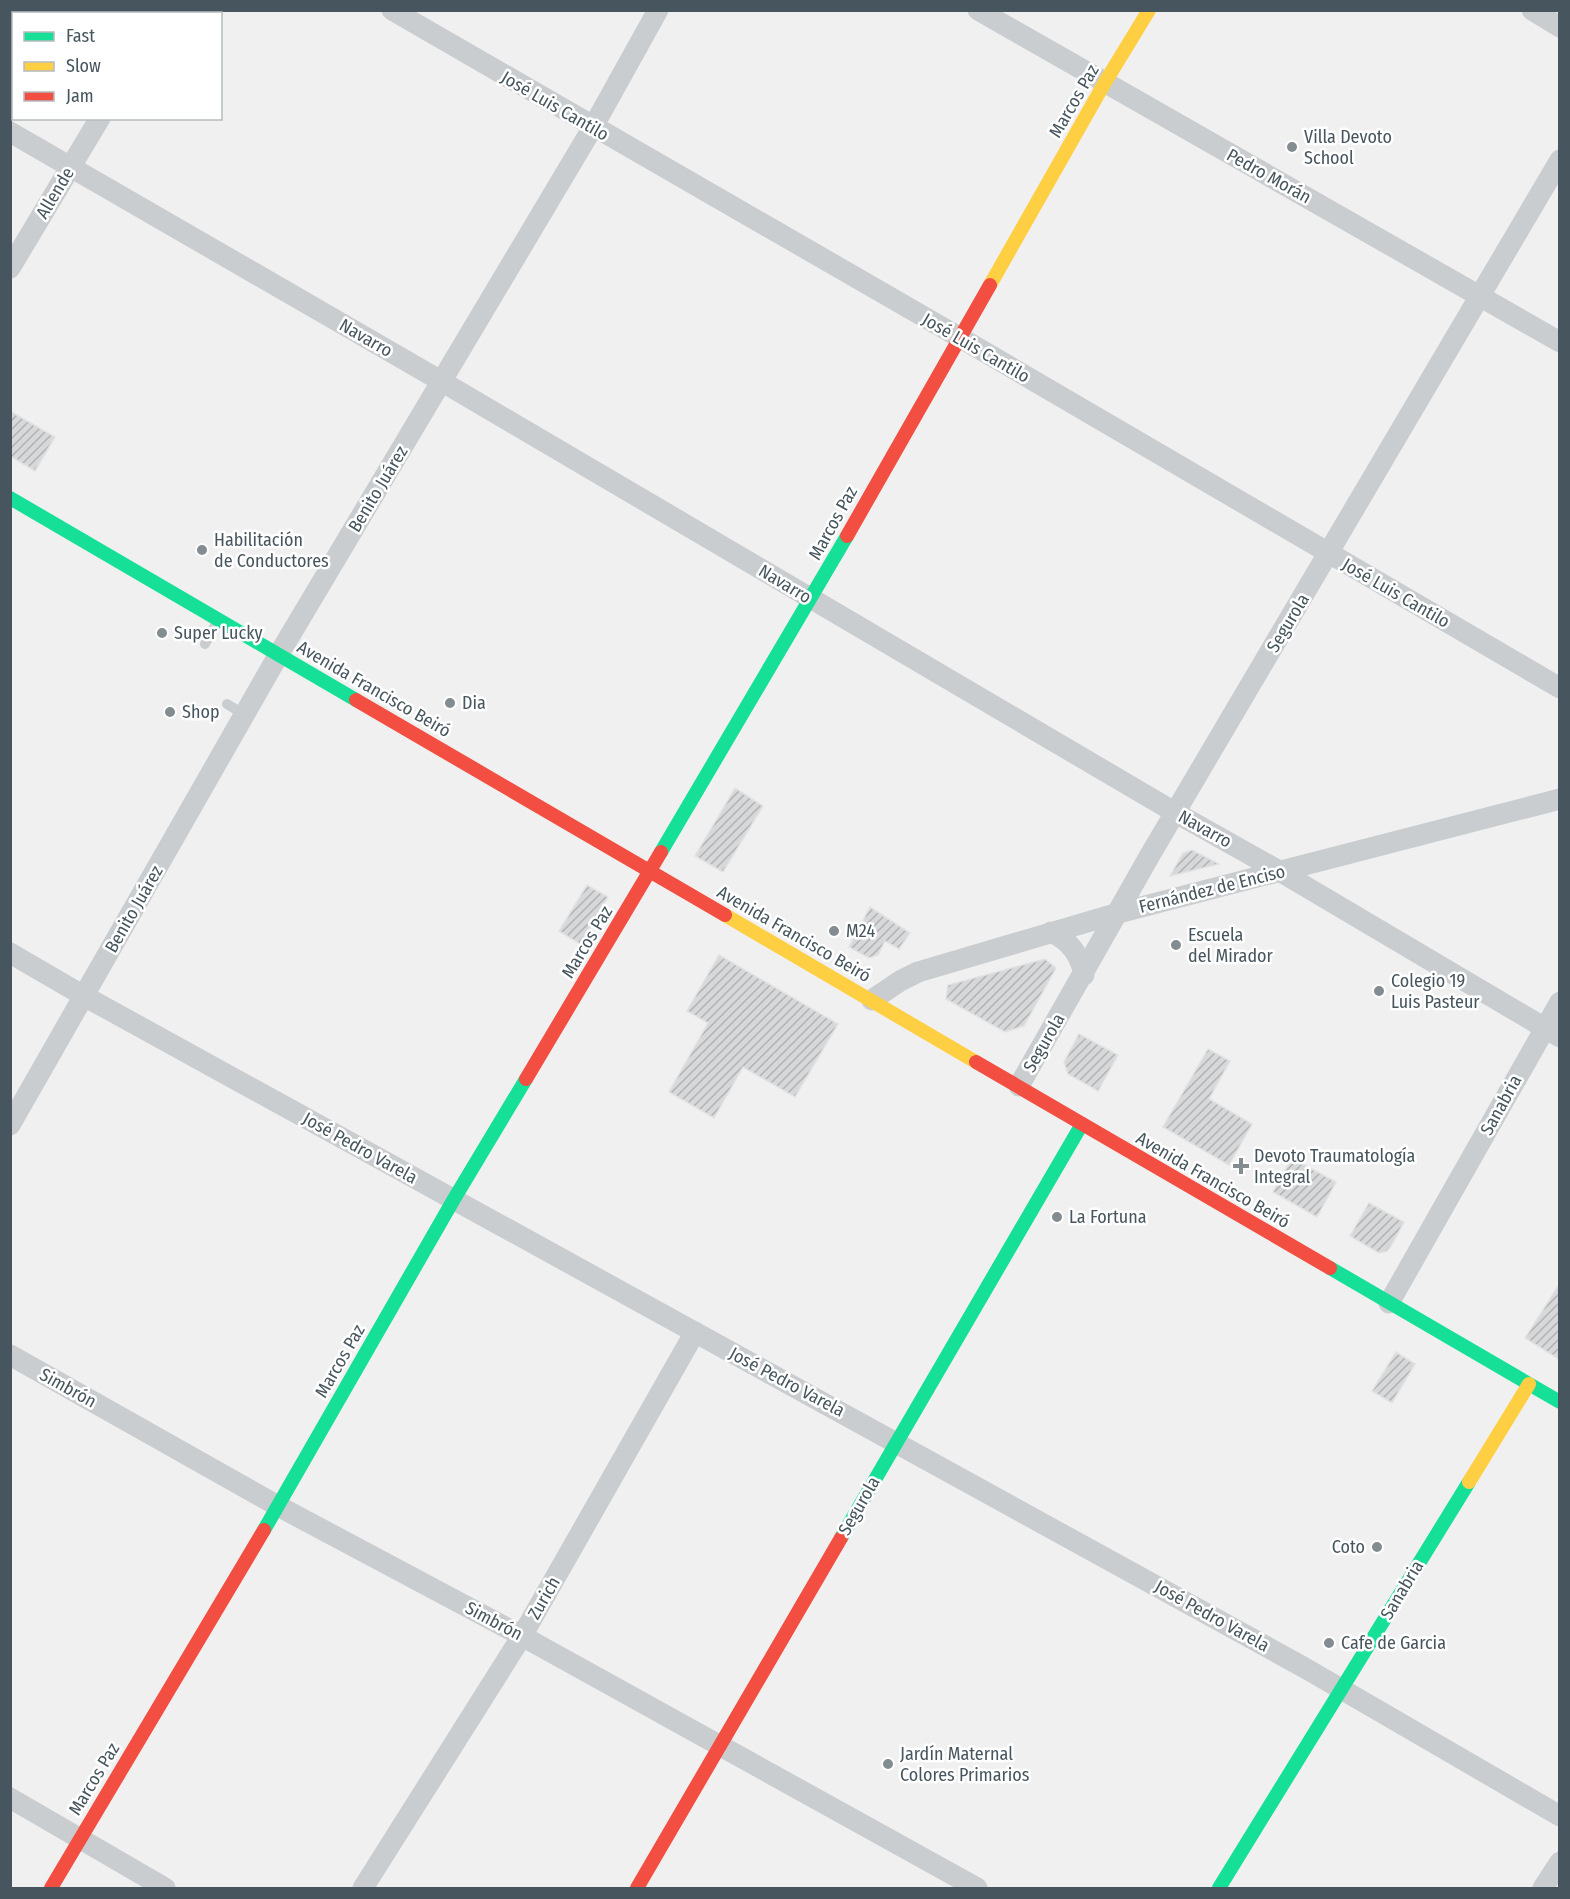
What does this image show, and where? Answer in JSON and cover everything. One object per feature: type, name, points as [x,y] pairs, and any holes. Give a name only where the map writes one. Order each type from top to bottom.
[{"type":"street","name":"José Luis Cantilo","points":[[392,10],[959,337],[1560,688]]},
{"type":"street","name":"Benito Juárez","points":[[10,1125],[84,996],[236,710],[279,654],[397,459],[593,127],[658,10]]},
{"type":"street","name":"Pedro Morán","points":[[978,10],[1104,84],[1560,342]]},
{"type":"street","name":"Marcos Paz","points":[[51,1888],[278,1506],[454,1200],[811,600],[959,337],[1149,10]]},
{"type":"street","points":[[1532,10],[1560,27]]},
{"type":"street","name":"Allende","points":[[10,268],[99,120]]},
{"type":"street","name":"Navarro","points":[[10,132],[441,381],[1552,1033]]},
{"type":"street","name":"Segurola","points":[[1019,1086],[1176,813],[1560,160]]},
{"type":"street","name":"Avenida Francisco Beiró","points":[[10,498],[1560,1402]]},
{"type":"street","name":"Fernández de Enciso","points":[[872,1000],[918,972],[1051,932],[1560,799]]},
{"type":"street","points":[[1051,932],[1067,941],[1073,948],[1082,965],[1084,975]]},
{"type":"street","name":"José Pedro Varela","points":[[10,953],[84,996],[1342,1689],[1560,1816]]},
{"type":"street","name":"Sanabria","points":[[1389,1303],[1552,1033],[1560,1002]]},
{"type":"street","name":"Segurola","points":[[637,1888],[1082,1124]]},
{"type":"street","name":"Zurich","points":[[363,1888],[522,1636],[695,1332]]},
{"type":"street","name":"Simbrón","points":[[10,1355],[278,1506],[522,1636],[977,1888]]},
{"type":"street","name":"Sanabria","points":[[1219,1888],[1529,1384]]},
{"type":"street","points":[[10,1798],[165,1888]]},
{"type":"street","points":[[1544,1888],[1560,1862]]},
{"type":"lane","points":[[205,644],[219,619]]},
{"type":"building","points":[[10,411],[55,437],[35,471],[10,456]]},
{"type":"building","points":[[735,788],[763,806],[723,872],[695,856]]},
{"type":"building","points":[[1192,850],[1219,864],[1170,876],[1183,853]]},
{"type":"building","points":[[587,885],[608,897],[580,944],[559,931]]},
{"type":"building","points":[[870,907],[910,933],[899,949],[885,941],[878,955],[869,958],[849,947]]},
{"type":"building","points":[[719,955],[838,1024],[795,1097],[743,1067],[714,1118],[669,1092],[708,1023],[687,1011]]},
{"type":"building","points":[[1045,959],[1056,968],[1024,1026],[1005,1032],[946,999],[948,985]]},
{"type":"building","points":[[1079,1034],[1118,1055],[1098,1091],[1068,1074],[1064,1062]]},
{"type":"building","points":[[1208,1049],[1230,1061],[1209,1099],[1252,1124],[1229,1165],[1163,1127]]},
{"type":"building","points":[[1292,1158],[1336,1182],[1317,1217],[1273,1192]]},
{"type":"building","points":[[1369,1203],[1404,1222],[1387,1251],[1379,1253],[1350,1236]]},
{"type":"building","points":[[1560,1283],[1560,1360],[1525,1338]]},
{"type":"building","points":[[1396,1352],[1415,1364],[1392,1403],[1372,1391]]},
{"type":"traffic: fast","points":[[10,498],[356,700]]},
{"type":"traffic: fast","points":[[661,852],[847,536]]},
{"type":"traffic: fast","points":[[264,1530],[454,1199],[526,1079]]},
{"type":"traffic: fast","points":[[841,1538],[1082,1124]]},
{"type":"traffic: fast","points":[[1330,1268],[1560,1402]]},
{"type":"traffic: fast","points":[[1219,1888],[1469,1482]]},
{"type":"traffic: slow","points":[[990,285],[1104,84],[1149,10]]},
{"type":"traffic: slow","points":[[725,915],[976,1062]]},
{"type":"traffic: slow","points":[[1469,1482],[1529,1384]]},
{"type":"traffic: jam","points":[[847,536],[990,285]]},
{"type":"traffic: jam","points":[[356,700],[725,915]]},
{"type":"traffic: jam","points":[[526,1079],[661,852]]},
{"type":"traffic: jam","points":[[976,1062],[1330,1268]]},
{"type":"traffic: jam","points":[[51,1888],[264,1530]]},
{"type":"traffic: jam","points":[[637,1888],[841,1538]]},
{"type":"place","name":"Villa Devoto School","points":[[1292,147]]},
{"type":"place","name":"Habilitación de Conductores","points":[[202,550]]},
{"type":"place","name":"Super Lucky","points":[[162,633]]},
{"type":"place","name":"Dia","points":[[450,703]]},
{"type":"place","name":"Shop","points":[[170,712]]},
{"type":"place","name":"M24","points":[[834,931]]},
{"type":"place","name":"Escuela del Mirador","points":[[1176,945]]},
{"type":"place","name":"Colegio 19 Luis Pasteur","points":[[1379,991]]},
{"type":"place","name":"Devoto Traumatología Integral","points":[[1241,1166]]},
{"type":"place","name":"La Fortuna","points":[[1057,1217]]},
{"type":"place","name":"Coto","points":[[1377,1547]]},
{"type":"place","name":"Cafe de Garcia","points":[[1329,1643]]},
{"type":"place","name":"Jardín Maternal Colores Primarios","points":[[888,1764]]}]
